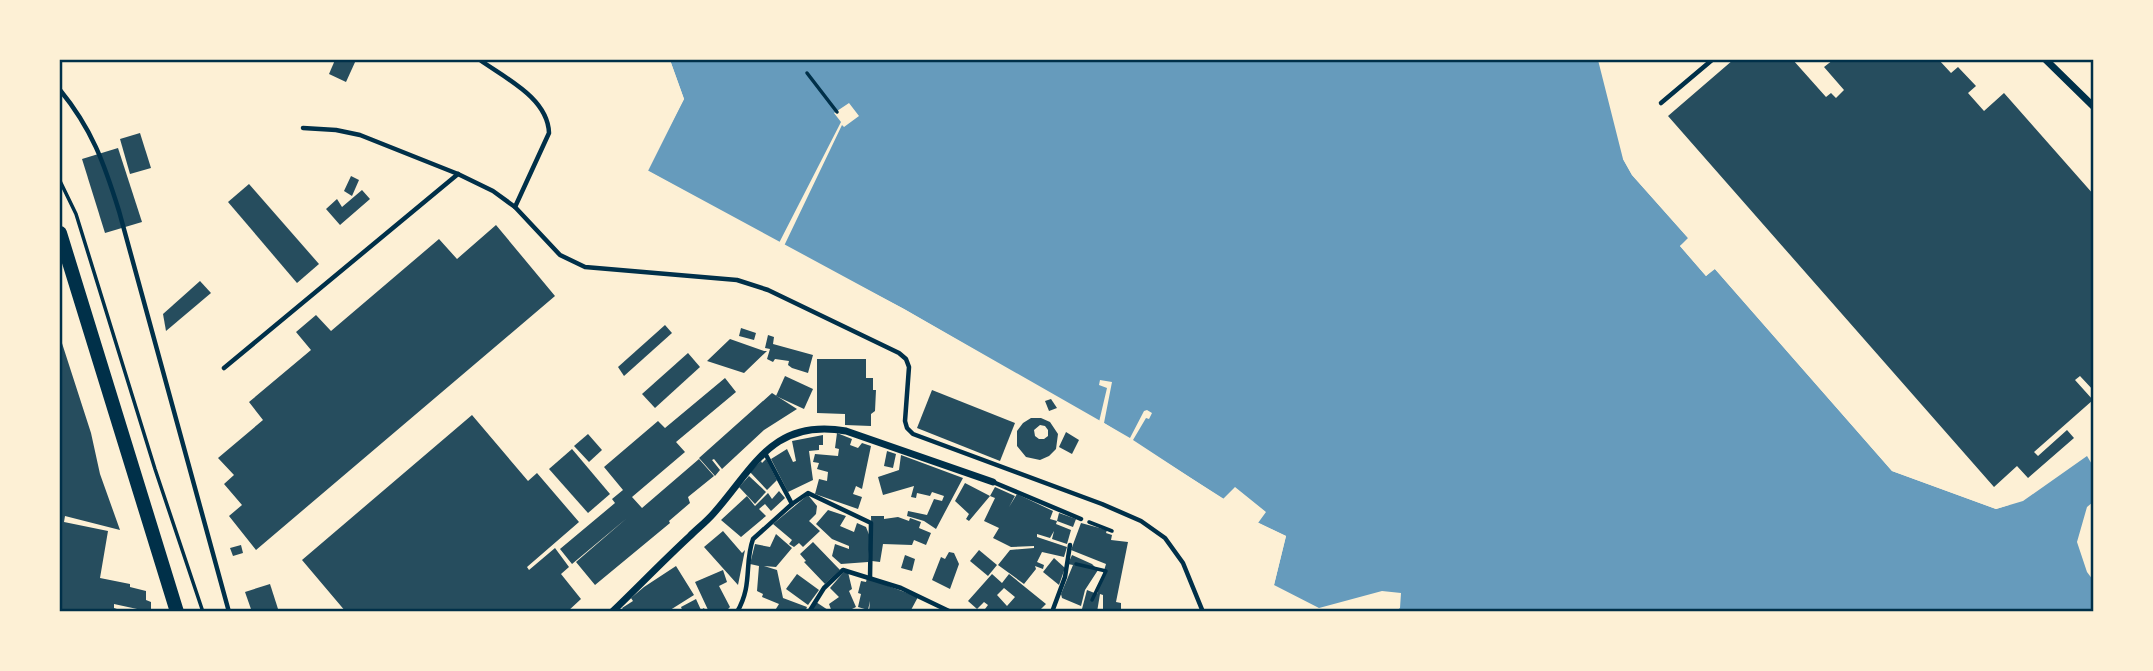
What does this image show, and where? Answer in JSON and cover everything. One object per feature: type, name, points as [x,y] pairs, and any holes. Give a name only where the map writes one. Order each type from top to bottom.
[{"type":"main road","points":[[60,233],[177,611]]},
{"type":"street","points":[[2046,60],[2094,107]]},
{"type":"street","points":[[612,611],[713,515],[749,467],[764,452],[792,435],[811,429],[829,428],[893,446],[993,482]]},
{"type":"lane","points":[[480,60],[527,94],[541,108],[548,121],[549,132],[515,207]]},
{"type":"lane","points":[[1661,103],[1712,60]]},
{"type":"lane","points":[[60,90],[80,115],[109,179],[229,611]]},
{"type":"lane","points":[[303,128],[360,135],[494,191],[515,207],[561,255],[585,267],[737,280],[768,290],[899,353],[906,359],[909,367],[905,421],[913,434],[1141,521],[1165,538],[1177,554],[1203,611]]},
{"type":"lane","points":[[224,368],[458,174]]},
{"type":"lane","points":[[764,452],[792,504]]},
{"type":"lane","points":[[993,482],[1081,519]]},
{"type":"lane","points":[[737,611],[749,580],[750,547],[753,539],[808,493],[871,523],[870,578]]},
{"type":"lane","points":[[1052,611],[1065,578],[1070,545]]},
{"type":"lane","points":[[809,611],[824,588],[844,570],[911,592],[951,611]]},
{"type":"path","points":[[807,73],[837,112]]},
{"type":"path","points":[[60,181],[76,214],[155,468],[203,611]]},
{"type":"path","points":[[1081,519],[1112,531]]},
{"type":"path","points":[[1067,562],[1106,571],[1092,600]]},
{"type":"water","points":[[670,60],[1598,60],[1623,159],[1632,175],[1689,239],[1680,246],[1706,276],[1714,268],[1892,471],[1996,509],[2023,501],[2087,456],[2093,466],[2093,502],[2087,507],[2077,542],[2087,572],[2093,580],[2093,611],[1395,612],[1400,608],[1401,593],[1382,591],[1319,608],[1274,585],[1286,536],[1257,522],[1265,512],[1235,488],[1224,499],[1104,423],[904,309],[647,170],[684,99]]},
{"type":"pier","points":[[666,60],[670,60],[684,99],[648,171],[779,243],[841,122],[834,113],[849,103],[859,116],[844,127],[842,125],[784,246],[904,309],[1099,422],[1107,388],[1099,385],[1100,380],[1112,382],[1104,423],[1130,438],[1144,411],[1152,413],[1133,440],[1223,499],[1235,487],[1266,512],[1258,523],[1286,536],[1274,585],[1271,584],[1282,538],[1255,525],[1254,521],[1261,512],[1236,492],[1226,502],[1222,502],[1103,426],[902,312],[645,173],[644,169],[680,98]]},
{"type":"pier","points":[[1625,155],[1635,173],[1691,237],[1685,247],[1706,271],[1713,265],[1717,266],[1894,468],[1996,505],[2007,502],[2009,505],[1996,509],[1892,471],[1715,269],[1706,276],[1680,246],[1688,238],[1632,175],[1623,159]]},
{"type":"building","points":[[335,60],[356,60],[346,82],[329,74]]},
{"type":"building","points":[[1733,60],[1793,60],[1826,97],[1831,93],[1836,98],[1844,90],[1824,67],[1833,60],[1939,60],[1951,73],[1958,67],[1976,86],[1968,93],[1984,111],[2004,93],[2094,195],[2094,391],[2080,376],[2075,380],[2093,400],[2034,452],[2038,456],[2067,430],[2074,438],[2028,478],[2017,466],[1994,487],[1668,116]]},
{"type":"building","points":[[140,133],[151,168],[130,174],[120,139]]},
{"type":"building","points":[[118,148],[142,222],[105,233],[82,159]]},
{"type":"building","points":[[351,176],[359,180],[352,196],[344,191]]},
{"type":"building","points":[[249,184],[319,264],[297,283],[228,202]]},
{"type":"building","points":[[362,190],[370,199],[340,225],[326,209],[337,199],[342,207]]},
{"type":"building","points":[[496,225],[555,296],[256,550],[229,516],[242,505],[224,484],[234,475],[218,458],[263,420],[249,402],[311,350],[296,332],[316,315],[331,331],[439,239],[457,259]]},
{"type":"building","points":[[200,281],[211,293],[166,331],[163,314]]},
{"type":"building","points":[[665,325],[672,333],[624,376],[618,367]]},
{"type":"building","points":[[741,328],[756,333],[754,340],[739,336]]},
{"type":"building","points":[[768,335],[774,337],[773,344],[813,355],[808,373],[792,368],[788,365],[789,361],[775,359],[773,362],[767,359],[770,349],[765,348]]},
{"type":"building","points":[[60,337],[91,433],[100,474],[120,530],[65,516],[64,522],[108,531],[100,578],[130,584],[130,587],[146,591],[146,600],[151,602],[151,612],[114,604],[114,608],[126,612],[60,612]]},
{"type":"building","points":[[730,339],[767,351],[744,373],[707,361]]},
{"type":"building","points":[[688,353],[700,367],[655,408],[642,394]]},
{"type":"building","points":[[817,359],[866,359],[866,378],[873,378],[873,390],[876,390],[871,426],[845,425],[845,414],[817,413]]},
{"type":"building","points":[[785,376],[813,389],[804,409],[776,396]]},
{"type":"building","points":[[725,378],[736,392],[676,442],[685,452],[632,497],[642,508],[699,459],[714,476],[688,497],[690,503],[669,521],[670,523],[595,585],[576,562],[627,518],[572,564],[560,549],[615,503],[612,499],[623,490],[604,467],[658,421],[665,428]]},
{"type":"building","points":[[932,390],[1015,423],[1000,461],[917,428]]},
{"type":"building","points":[[772,393],[797,409],[764,430],[722,469],[712,460],[720,470],[715,476],[699,458]]},
{"type":"building","points":[[1051,399],[1057,408],[1049,411],[1045,401]]},
{"type":"building","points":[[472,415],[528,481],[537,473],[579,522],[527,567],[529,570],[555,548],[569,567],[561,574],[581,599],[567,612],[346,612],[302,560]]},
{"type":"building","points":[[1031,418],[1050,422],[1058,434],[1056,449],[1049,456],[1040,460],[1026,457],[1017,446],[1017,431]],"holes":[[[1040,425],[1045,426],[1048,436],[1039,439],[1034,430]]]},
{"type":"building","points":[[1066,432],[1079,440],[1072,454],[1059,447]]},
{"type":"building","points":[[837,433],[852,439],[850,445],[858,448],[862,443],[871,446],[862,489],[856,486],[853,494],[862,497],[858,509],[815,494],[819,479],[827,481],[828,472],[817,469],[819,463],[813,462],[815,454],[838,456],[839,449],[835,448]]},
{"type":"building","points":[[588,434],[602,450],[589,462],[574,446]]},
{"type":"building","points":[[823,435],[823,445],[819,445],[819,450],[809,451],[813,480],[788,492],[771,459],[787,449],[793,462],[796,461],[792,441]]},
{"type":"building","points":[[572,449],[610,494],[588,513],[549,469]]},
{"type":"building","points":[[887,451],[896,454],[893,468],[884,466]]},
{"type":"building","points":[[901,455],[963,478],[936,529],[924,521],[907,516],[908,511],[927,515],[934,499],[942,501],[944,496],[932,492],[930,496],[917,493],[916,498],[911,497],[914,486],[883,495],[878,477],[899,470]]},
{"type":"building","points":[[766,459],[777,480],[767,490],[750,472]]},
{"type":"building","points":[[749,476],[766,492],[755,504],[739,487]]},
{"type":"building","points":[[965,483],[990,496],[969,521],[966,519],[969,514],[955,501]]},
{"type":"building","points":[[995,487],[1015,496],[1009,507],[1017,494],[1053,511],[1050,519],[1071,530],[1067,544],[1052,539],[1054,531],[1050,538],[1037,534],[1037,537],[1067,547],[1064,557],[1042,552],[1037,562],[1044,565],[1043,569],[1035,566],[1036,569],[1024,584],[998,565],[1010,550],[1034,546],[1011,547],[993,538],[999,528],[984,521],[995,498],[990,496]]},
{"type":"building","points":[[779,491],[785,498],[771,511],[765,504],[759,509],[766,516],[741,537],[721,520],[747,496],[755,506],[768,493],[772,499]]},
{"type":"building","points":[[808,495],[817,506],[816,514],[809,521],[820,531],[803,547],[799,543],[794,547],[789,544],[792,540],[773,524]]},
{"type":"building","points":[[828,510],[846,516],[840,526],[854,532],[857,523],[866,527],[870,537],[868,562],[841,564],[832,556],[835,544],[849,549],[849,546],[832,539],[816,524]]},
{"type":"building","points":[[1059,513],[1076,519],[1073,527],[1057,521]]},
{"type":"building","points":[[871,516],[884,516],[884,519],[898,517],[909,521],[910,518],[921,522],[919,528],[931,533],[926,545],[914,540],[912,545],[883,544],[880,562],[872,561]]},
{"type":"building","points":[[1081,523],[1107,530],[1106,533],[1112,535],[1111,540],[1128,542],[1116,602],[1121,603],[1121,612],[1103,611],[1103,595],[1100,594],[1097,612],[1082,609],[1087,590],[1097,594],[1106,564],[1071,550]]},
{"type":"building","points":[[723,531],[742,553],[745,550],[738,585],[704,547]]},
{"type":"building","points":[[776,534],[792,548],[776,567],[764,566],[777,570],[783,598],[807,607],[805,612],[774,612],[779,604],[762,597],[763,594],[757,591],[759,566],[750,564],[755,544],[770,547]]},
{"type":"building","points":[[813,542],[840,570],[825,584],[800,554]]},
{"type":"building","points":[[241,545],[243,553],[233,556],[230,548]]},
{"type":"building","points":[[979,550],[997,565],[988,576],[970,561]]},
{"type":"building","points":[[949,552],[954,553],[959,564],[950,589],[932,580],[941,557],[945,559]]},
{"type":"building","points":[[905,555],[915,559],[912,571],[901,568]]},
{"type":"building","points":[[1072,555],[1092,564],[1098,570],[1085,590],[1081,606],[1062,598],[1061,594],[1073,565],[1068,564]]},
{"type":"building","points":[[1054,558],[1065,568],[1059,585],[1043,572]]},
{"type":"building","points":[[676,566],[694,595],[667,612],[625,612],[622,608],[633,601],[631,598]]},
{"type":"building","points":[[723,570],[727,582],[719,586],[730,607],[725,612],[709,612],[695,582]]},
{"type":"building","points":[[848,572],[852,589],[849,591],[856,607],[846,612],[832,612],[829,604],[839,597],[830,588],[843,573]]},
{"type":"building","points":[[797,574],[819,590],[808,605],[786,589]]},
{"type":"building","points":[[992,574],[1002,583],[1009,574],[1046,604],[1038,612],[986,612],[988,605],[984,602],[977,609],[968,601]],"holes":[[[1004,588],[1015,597],[1007,606],[997,595]]]},
{"type":"building","points":[[867,578],[918,597],[911,610],[869,612],[870,601],[868,610],[858,607],[861,581],[866,582]]},
{"type":"building","points":[[270,584],[279,612],[252,612],[245,592]]},
{"type":"building","points":[[696,599],[701,610],[704,608],[706,612],[683,612],[681,607]]},
{"type":"building","points":[[816,602],[831,612],[811,612]]}]
